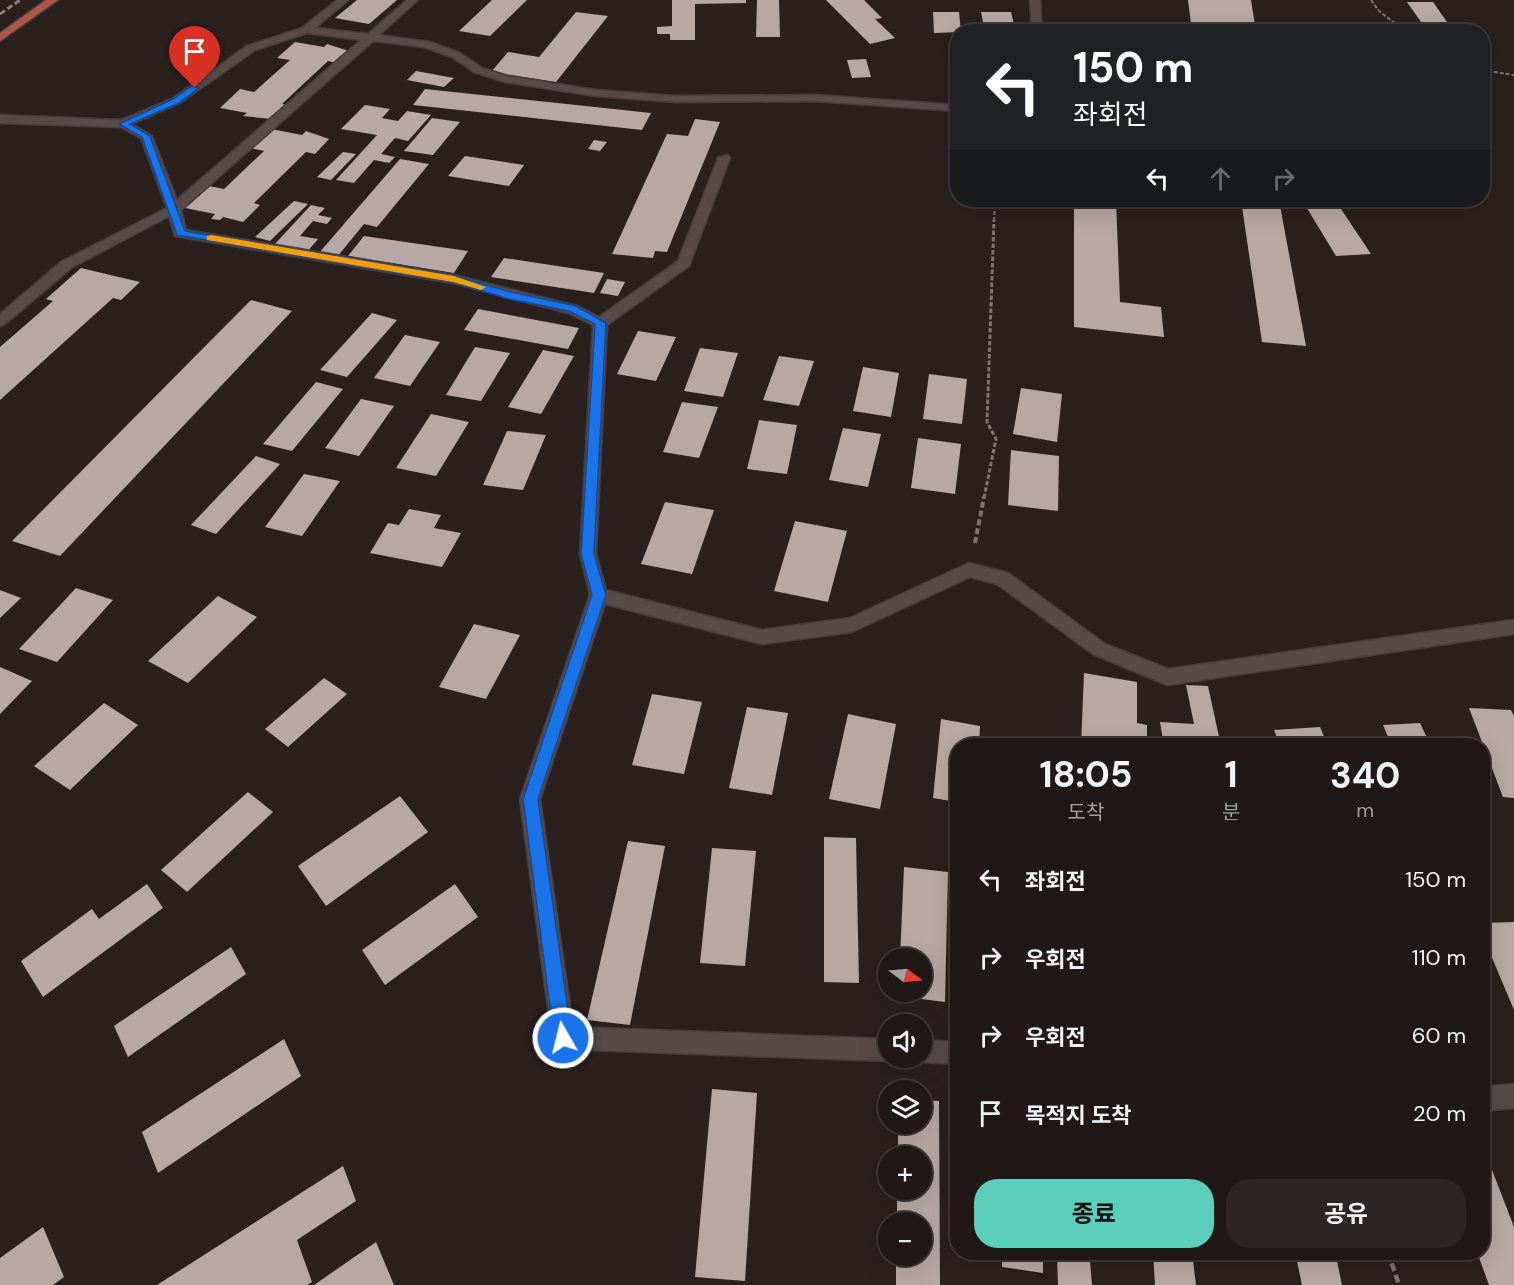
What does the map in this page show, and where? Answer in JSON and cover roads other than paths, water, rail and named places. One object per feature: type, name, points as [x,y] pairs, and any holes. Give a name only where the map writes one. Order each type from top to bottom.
[{"type":"main road","points":[[0,38],[53,0]]},
{"type":"street","points":[[123,124],[176,101],[251,48],[306,30],[343,0]]},
{"type":"street","points":[[0,321],[66,265],[174,209],[413,0]]},
{"type":"street","points":[[1035,0],[1036,24]]},
{"type":"street","points":[[306,30],[426,44],[456,55],[478,70],[505,79],[596,93],[675,99],[815,98],[950,108]]},
{"type":"street","points":[[0,118],[123,124],[146,136],[174,209],[180,233],[454,279],[509,295],[572,309],[600,323]]},
{"type":"street","points":[[600,323],[684,264],[724,158]]},
{"type":"street","points":[[600,323],[588,554],[599,595],[530,799],[563,1038],[878,1050]]},
{"type":"street","points":[[599,595],[762,637],[852,625],[969,570],[1002,578],[1099,649],[1167,677],[1514,627]]},
{"type":"street","points":[[932,1052],[950,1053]]},
{"type":"street","points":[[1490,1098],[1514,1096]]},
{"type":"railway","points":[[0,14],[20,0]]}]
